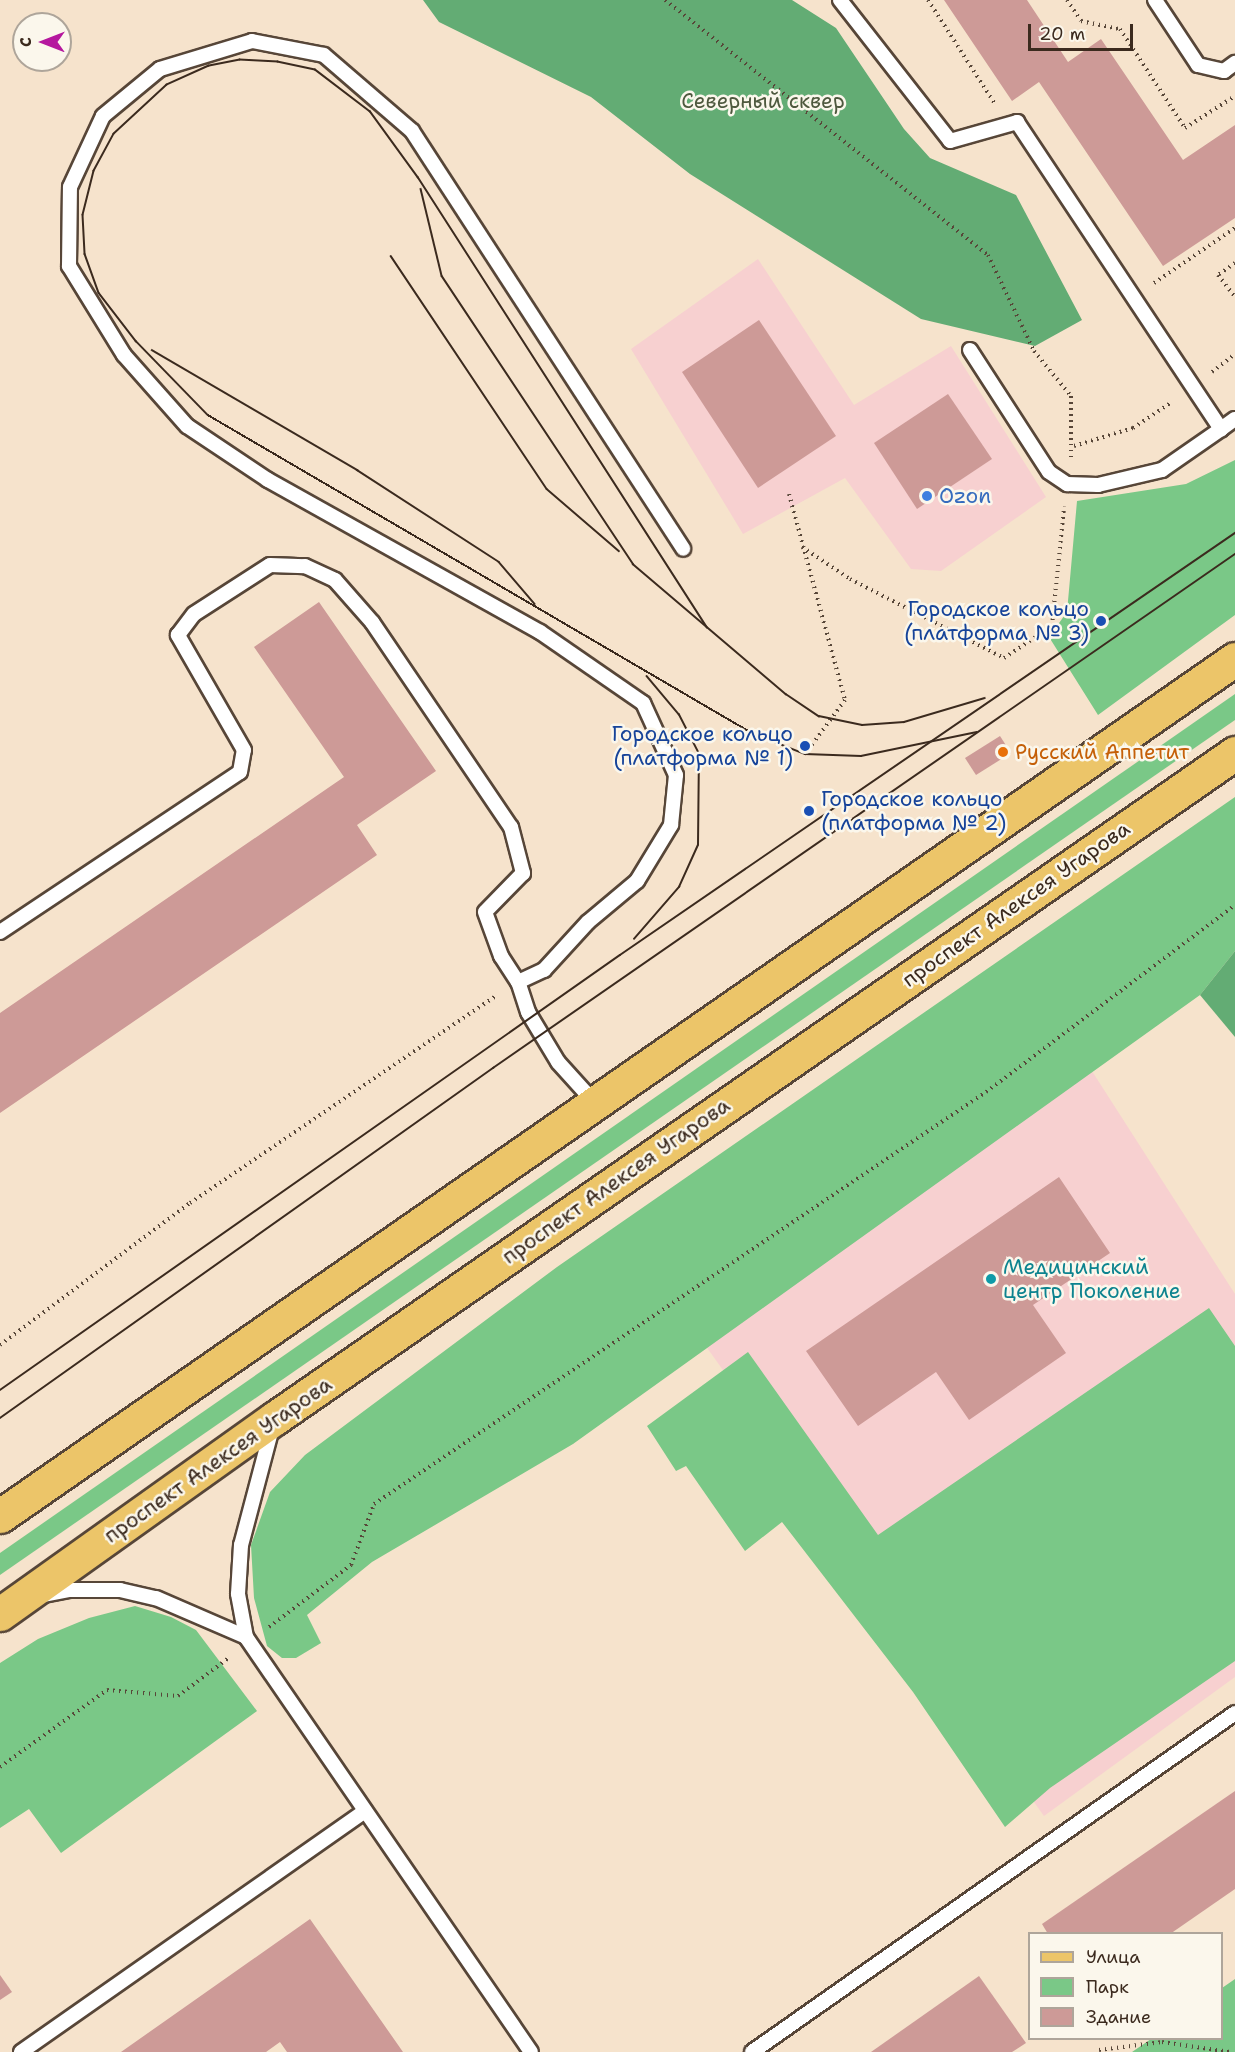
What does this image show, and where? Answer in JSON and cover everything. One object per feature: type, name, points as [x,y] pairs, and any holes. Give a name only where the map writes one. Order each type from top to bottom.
[{"type":"main road","points":[[0,1516],[1235,659]]},
{"type":"main road","name":"проспект Алексея Угарова","points":[[10,1606],[275,1418],[1235,753]]},
{"type":"lane","points":[[840,0],[950,141],[1017,122],[1221,429]]},
{"type":"lane","points":[[1155,0],[1198,65],[1224,71],[1235,63]]},
{"type":"lane","points":[[518,982],[544,970],[588,922],[637,881],[671,825],[676,775],[643,702],[540,632],[268,480],[187,426],[124,355],[69,266],[70,187],[103,116],[160,69],[252,41],[324,55],[412,131],[683,549]]},
{"type":"lane","points":[[970,350],[1049,472],[1067,484],[1098,485],[1162,470],[1235,419]]},
{"type":"lane","points":[[0,932],[240,772],[244,750],[178,635],[194,614],[270,565],[305,566],[335,580],[372,622],[510,827],[523,873],[479,914],[501,956],[518,982],[528,1012],[558,1062],[595,1103]]},
{"type":"lane","points":[[275,1418],[241,1545],[238,1594],[247,1640],[531,2052]]},
{"type":"lane","points":[[10,1606],[69,1590],[120,1590],[156,1598],[247,1640]]},
{"type":"lane","points":[[752,2052],[1235,1713]]},
{"type":"lane","points":[[21,2052],[365,1811]]},
{"type":"path","points":[[665,0],[988,255],[1034,351],[1071,396],[1073,447],[1052,626],[1004,658],[850,579],[802,547]]},
{"type":"path","points":[[1066,0],[1081,21],[1120,29],[1185,128],[1235,96]]},
{"type":"path","points":[[1235,263],[1218,275],[1235,297]]},
{"type":"path","points":[[1073,447],[1133,428],[1235,354]]},
{"type":"path","points":[[789,494],[845,700],[805,754]]},
{"type":"path","points":[[0,1767],[107,1690],[178,1696],[247,1640],[351,1565],[374,1504],[986,1092],[1235,905]]},
{"type":"path","points":[[0,1345],[190,1203],[518,982]]},
{"type":"path","points":[[1099,2049],[1162,2042],[1230,2052]]},
{"type":"shaded area","points":[[758,259],[854,405],[951,346],[1046,497],[941,571],[911,569],[845,478],[743,534],[631,349]]},
{"type":"shaded area","points":[[1081,1054],[1235,1294],[1235,1677],[1044,1816],[692,1327]]},
{"type":"green space","name":"Северный сквер","points":[[423,0],[792,0],[836,28],[904,129],[930,158],[1016,195],[1082,320],[1035,346],[921,319],[690,174],[591,97],[439,22]]},
{"type":"green space","points":[[1235,460],[1235,615],[1098,715],[1049,637],[1067,612],[1077,501],[1186,484]]},
{"type":"green space","points":[[1235,694],[1235,720],[0,1575],[0,1553]]},
{"type":"green space","points":[[1235,797],[1235,951],[1200,995],[573,1444],[372,1562],[307,1615],[321,1643],[296,1658],[282,1658],[267,1646],[254,1598],[251,1545],[270,1492],[305,1455],[557,1267]]},
{"type":"green space","points":[[1235,951],[1235,1037],[1200,995]]},
{"type":"green space","points":[[1209,1308],[1235,1346],[1235,1661],[1050,1788],[1005,1827],[913,1692],[782,1522],[745,1551],[686,1466],[676,1471],[647,1426],[748,1352],[878,1535]]},
{"type":"green space","points":[[135,1606],[171,1617],[196,1630],[257,1711],[61,1853],[29,1809],[0,1828],[0,1663],[38,1639],[89,1618]]},
{"type":"green space","points":[[1235,1979],[1235,2052],[1132,2052],[1150,2040],[1223,2040],[1223,1987]]},
{"type":"building","points":[[944,0],[1027,0],[1068,62],[1101,39],[1183,160],[1235,125],[1235,218],[1163,266],[1039,82],[1012,101]]},
{"type":"building","points":[[759,320],[836,436],[758,488],[682,372]]},
{"type":"building","points":[[948,394],[992,459],[917,509],[874,443]]},
{"type":"building","points":[[319,602],[436,771],[357,825],[377,855],[0,1113],[0,1013],[344,777],[254,647]]},
{"type":"building","points":[[1000,736],[1011,753],[976,775],[965,758]]},
{"type":"building","name":"Медицинский центр Поколение","points":[[1059,1177],[1110,1253],[1033,1305],[1066,1353],[969,1420],[936,1372],[858,1426],[806,1351]]},
{"type":"building","points":[[1235,1791],[1235,1889],[1173,1932],[1047,1932],[1042,1924]]},
{"type":"building","points":[[310,1919],[403,2052],[287,2052],[280,2042],[266,2052],[121,2052]]},
{"type":"building","points":[[0,1975],[12,1992],[0,2000]]},
{"type":"building","points":[[979,1976],[1026,2043],[1012,2052],[871,2052]]},
{"type":"tram line","points":[[707,628],[418,178],[370,112],[315,70],[278,62],[240,60],[209,66],[167,85],[114,134],[94,171],[83,215],[85,254],[99,293],[136,341],[208,415],[752,733],[805,754],[861,756],[977,732]]},
{"type":"tram line","points":[[421,189],[442,276],[633,564],[786,694],[819,716],[862,725],[904,722],[985,698]]},
{"type":"tram line","points":[[391,256],[547,489],[619,551]]},
{"type":"tram line","points":[[152,350],[357,470],[499,562],[535,604]]},
{"type":"tram line","points":[[0,1390],[620,955],[1235,533]]},
{"type":"tram line","points":[[0,1418],[493,1068],[1235,554]]},
{"type":"tram line","points":[[634,939],[679,887],[698,845],[699,754],[679,715],[647,677]]},
{"type":"place","name":"Ozon","points":[[927,496]]},
{"type":"place","name":"Городское кольцо (платформа № 3)","points":[[1101,621]]},
{"type":"place","name":"Городское кольцо (платформа № 1)","points":[[805,746]]},
{"type":"place","name":"Русский Аппетит","points":[[1003,752]]},
{"type":"place","name":"Городское кольцо (платформа № 2)","points":[[809,811]]},
{"type":"place","name":"Медицинский центр Поколение","points":[[991,1279]]}]
